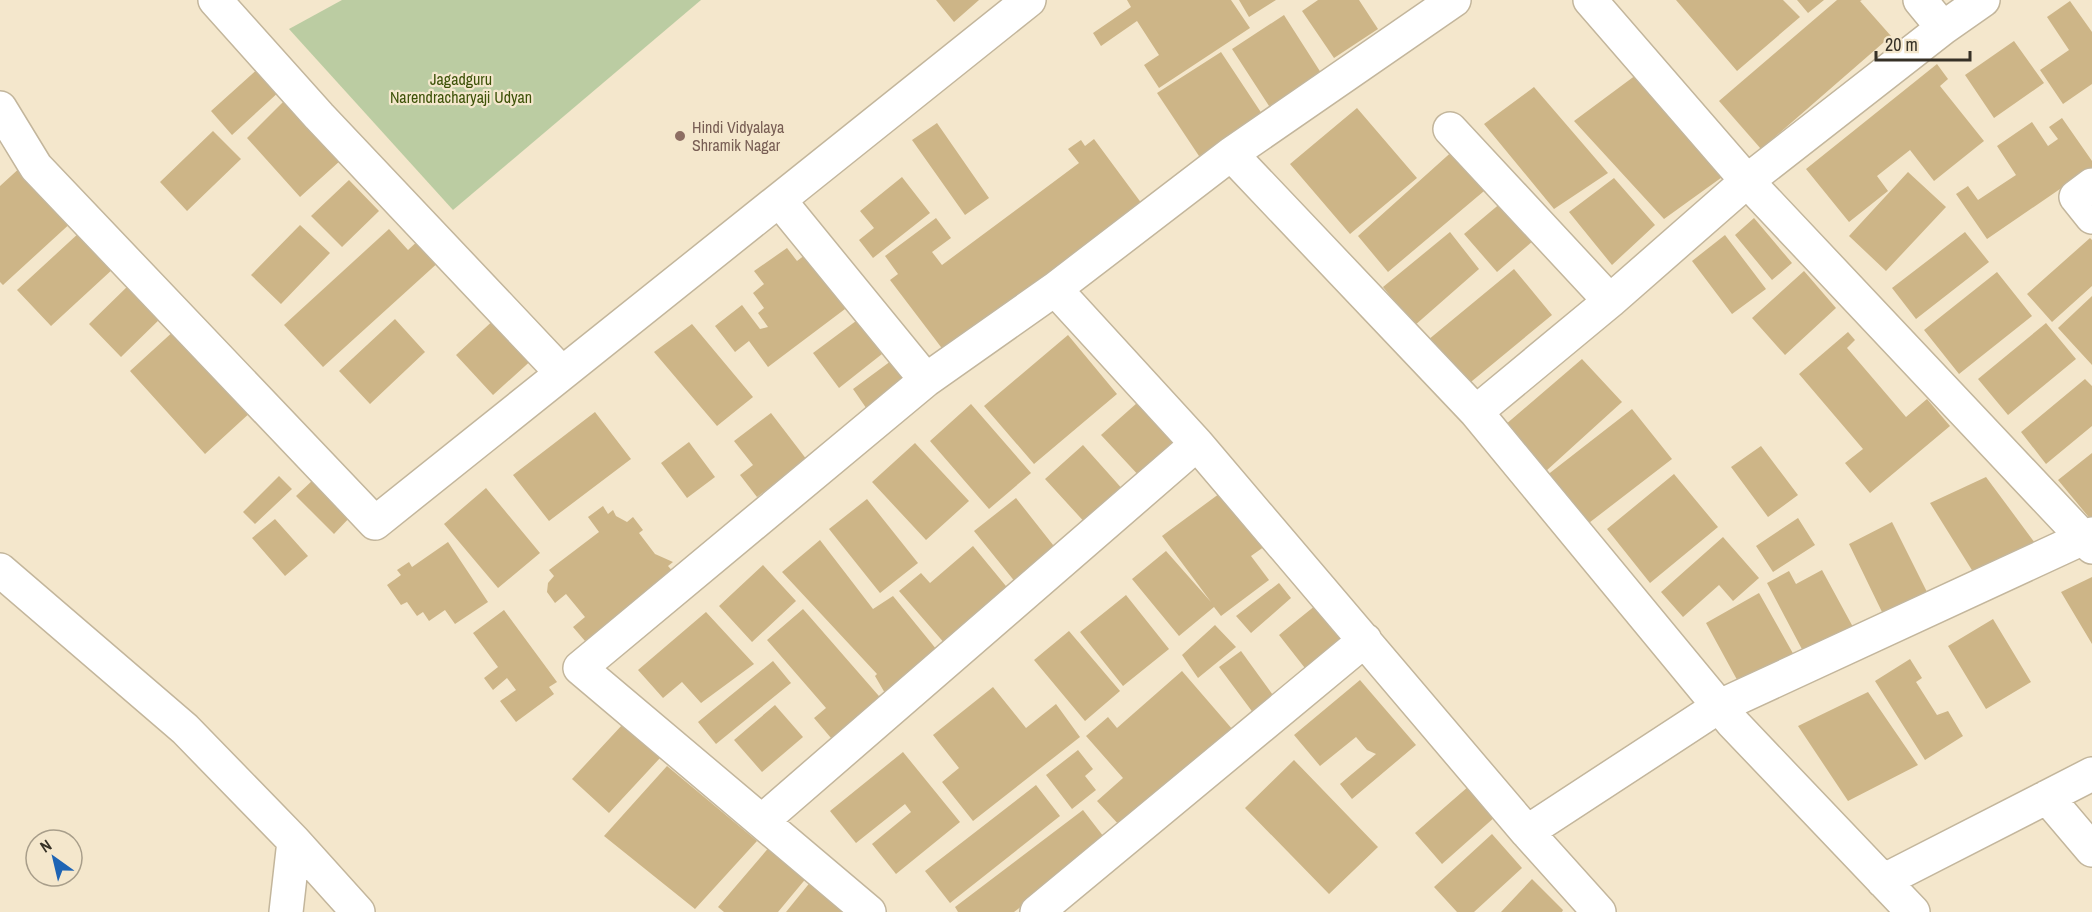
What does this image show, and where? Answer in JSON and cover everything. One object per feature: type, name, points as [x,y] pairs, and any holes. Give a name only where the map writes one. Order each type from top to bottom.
[{"type":"street","points":[[215,0],[319,116],[562,373]]},
{"type":"street","points":[[869,912],[580,668],[926,380],[1054,289],[1232,154],[1454,0]]},
{"type":"street","points":[[1527,832],[1718,707],[2090,540],[1747,181],[1590,0]]},
{"type":"street","points":[[1920,0],[1943,28]]},
{"type":"street","points":[[1476,412],[1610,301],[1747,181],[1943,28],[1983,0]]},
{"type":"street","points":[[0,108],[36,167],[375,523],[779,200],[1015,4]]},
{"type":"street","points":[[1450,129],[1610,301]]},
{"type":"street","points":[[1232,154],[1476,412],[1718,707],[1913,912]]},
{"type":"street","points":[[2092,185],[2076,197],[2092,217]]},
{"type":"street","points":[[779,200],[926,380]]},
{"type":"street","points":[[1054,289],[1197,444],[1527,832],[1599,912]]},
{"type":"street","points":[[762,821],[1197,444]]},
{"type":"street","points":[[0,570],[185,729],[294,841],[358,912]]},
{"type":"street","points":[[1037,912],[1365,640]]},
{"type":"street","points":[[1883,881],[2092,774]]},
{"type":"street","points":[[2047,797],[2092,850]]},
{"type":"street","points":[[286,912],[294,841]]},
{"type":"green space","name":"Jagadguru Narendracharyaji Udyan","points":[[342,0],[701,0],[453,210],[289,29]]},
{"type":"building","points":[[936,0],[979,0],[954,22]]},
{"type":"building","points":[[1127,0],[1231,0],[1250,28],[1159,88],[1144,65],[1159,55],[1137,21],[1101,46],[1093,33],[1131,7]]},
{"type":"building","points":[[1239,0],[1276,0],[1249,17]]},
{"type":"building","points":[[1318,0],[1359,0],[1378,29],[1334,58],[1302,11]]},
{"type":"building","points":[[1676,0],[1783,0],[1800,17],[1737,71]]},
{"type":"building","points":[[1797,0],[1824,0],[1808,13]]},
{"type":"building","points":[[1837,0],[1862,0],[1860,1],[1891,36],[1761,149],[1719,101]]},
{"type":"building","points":[[2070,1],[2092,32],[2092,84],[2063,104],[2040,70],[2069,50],[2047,17]]},
{"type":"building","points":[[1284,15],[1323,76],[1271,109],[1232,49]]},
{"type":"building","points":[[2014,41],[2044,83],[1994,118],[1965,75]]},
{"type":"building","points":[[1221,52],[1266,120],[1203,162],[1157,93]]},
{"type":"building","points":[[1937,64],[1948,79],[1940,86],[1984,141],[1934,181],[1910,150],[1877,176],[1888,191],[1849,222],[1806,169]]},
{"type":"building","points":[[260,67],[281,90],[232,135],[211,111]]},
{"type":"building","points":[[1640,72],[1725,175],[1664,219],[1574,121]]},
{"type":"building","points":[[1534,87],[1608,173],[1554,209],[1484,124]]},
{"type":"building","points":[[285,100],[341,160],[300,197],[247,138]]},
{"type":"building","points":[[1357,108],[1417,178],[1350,234],[1290,164]]},
{"type":"building","points":[[2062,118],[2092,161],[2092,167],[1987,239],[1956,194],[1968,186],[1978,200],[2016,175],[1997,146],[2032,122],[2048,146],[2058,139],[2049,127]]},
{"type":"building","points":[[937,123],[989,198],[965,215],[912,140]]},
{"type":"building","points":[[213,131],[241,159],[187,211],[160,182]]},
{"type":"building","points":[[1094,139],[1142,204],[944,351],[890,280],[898,274],[885,256],[936,218],[951,238],[932,252],[942,265],[1079,163],[1068,149],[1081,140],[1085,146]]},
{"type":"building","points":[[1456,148],[1490,186],[1388,272],[1358,236]]},
{"type":"building","points":[[23,165],[74,220],[3,285],[0,282],[0,186]]},
{"type":"building","points":[[1908,172],[1946,207],[1886,271],[1849,236]]},
{"type":"building","points":[[902,177],[930,213],[873,258],[859,240],[874,228],[860,211]]},
{"type":"building","points":[[1614,178],[1655,225],[1612,265],[1569,212]]},
{"type":"building","points":[[349,180],[379,211],[342,247],[311,216]]},
{"type":"building","points":[[1502,202],[1534,240],[1497,272],[1464,234]]},
{"type":"building","points":[[1754,218],[1792,263],[1772,280],[1735,235]]},
{"type":"building","points":[[300,225],[330,253],[281,304],[251,275]]},
{"type":"building","points":[[389,229],[408,250],[421,238],[441,260],[323,367],[284,325]]},
{"type":"building","points":[[80,232],[114,268],[51,326],[17,290]]},
{"type":"building","points":[[1450,232],[1479,269],[1414,326],[1383,287]]},
{"type":"building","points":[[1965,232],[1989,262],[1916,319],[1892,288]]},
{"type":"building","points":[[1725,235],[1766,289],[1732,314],[1692,261]]},
{"type":"building","points":[[2090,238],[2092,240],[2092,286],[2052,322],[2027,294]]},
{"type":"building","points":[[787,248],[797,261],[809,252],[849,306],[768,367],[749,341],[735,352],[715,326],[742,305],[760,329],[768,327],[758,313],[764,308],[753,293],[764,284],[754,271]]},
{"type":"building","points":[[1514,269],[1552,315],[1466,386],[1428,340]]},
{"type":"building","points":[[1804,271],[1836,308],[1785,355],[1752,318]]},
{"type":"building","points":[[1997,272],[2032,316],[1959,374],[1924,330]]},
{"type":"building","points":[[132,282],[164,315],[121,357],[89,324]]},
{"type":"building","points":[[2092,296],[2092,365],[2058,328]]},
{"type":"building","points":[[499,315],[536,356],[493,395],[456,355]]},
{"type":"building","points":[[395,319],[425,352],[370,404],[339,371]]},
{"type":"building","points":[[856,321],[882,354],[839,388],[813,353]]},
{"type":"building","points":[[2046,323],[2076,359],[2008,415],[1978,379]]},
{"type":"building","points":[[692,324],[753,397],[717,426],[654,352]]},
{"type":"building","points":[[176,329],[252,411],[205,454],[130,371]]},
{"type":"building","points":[[1848,332],[1855,340],[1847,348],[1906,417],[1927,399],[1950,426],[1870,493],[1845,463],[1863,449],[1799,374]]},
{"type":"building","points":[[1068,335],[1117,394],[1034,464],[984,406]]},
{"type":"building","points":[[895,358],[913,384],[871,415],[853,389]]},
{"type":"building","points":[[1582,359],[1622,402],[1546,471],[1505,425]]},
{"type":"building","points":[[2085,379],[2092,386],[2092,426],[2046,464],[2021,432]]},
{"type":"building","points":[[1137,403],[1177,447],[1142,479],[1101,435]]},
{"type":"building","points":[[971,404],[1031,473],[989,509],[930,441]]},
{"type":"building","points":[[1632,409],[1672,459],[1585,526],[1546,476]]},
{"type":"building","points":[[595,412],[631,459],[549,521],[513,475]]},
{"type":"building","points":[[771,413],[807,460],[757,497],[740,475],[753,465],[734,441]]},
{"type":"building","points":[[689,442],[715,477],[687,498],[661,463]]},
{"type":"building","points":[[915,443],[969,501],[926,540],[872,482]]},
{"type":"building","points":[[1083,445],[1125,492],[1088,526],[1045,479]]},
{"type":"building","points":[[1761,446],[1798,495],[1768,517],[1731,467]]},
{"type":"building","points":[[2092,453],[2092,521],[2058,480]]},
{"type":"building","points":[[1674,474],[1718,527],[1650,583],[1607,529]]},
{"type":"building","points":[[279,476],[292,489],[255,524],[243,512]]},
{"type":"building","points":[[1986,477],[2035,543],[1975,575],[1930,503]]},
{"type":"building","points":[[315,478],[352,515],[334,534],[296,496]]},
{"type":"building","points":[[486,488],[540,553],[498,588],[444,524]]},
{"type":"building","points":[[1227,488],[1268,544],[1251,556],[1269,580],[1221,616],[1214,607],[1179,636],[1132,579],[1166,551],[1211,602],[1162,536]]},
{"type":"building","points":[[1016,498],[1057,550],[1016,583],[974,531]]},
{"type":"building","points":[[867,499],[918,563],[880,593],[829,529]]},
{"type":"building","points":[[603,506],[608,514],[613,510],[616,516],[627,522],[633,517],[643,530],[639,533],[655,554],[673,562],[668,566],[676,575],[599,639],[594,635],[585,641],[573,627],[585,617],[566,594],[555,603],[547,592],[548,583],[554,576],[549,570],[599,532],[588,517]]},
{"type":"building","points":[[1798,518],[1815,545],[1773,572],[1756,546]]},
{"type":"building","points":[[275,519],[308,556],[285,576],[252,538]]},
{"type":"building","points":[[1892,522],[1927,592],[1883,614],[1849,544]]},
{"type":"building","points":[[1723,537],[1759,578],[1733,601],[1719,585],[1683,617],[1661,592]]},
{"type":"building","points":[[820,540],[873,609],[893,596],[941,655],[889,700],[875,676],[877,674],[782,572]]},
{"type":"building","points":[[448,542],[488,602],[455,624],[445,610],[429,621],[423,612],[417,616],[407,602],[401,605],[387,585],[401,575],[397,570],[409,562],[412,567]]},
{"type":"building","points":[[973,546],[1010,591],[946,645],[899,591],[921,573],[930,583]]},
{"type":"building","points":[[763,565],[796,601],[752,642],[719,606]]},
{"type":"building","points":[[1822,570],[1853,627],[1804,653],[1767,583],[1789,571],[1796,584]]},
{"type":"building","points":[[2092,577],[2092,644],[2061,592]]},
{"type":"building","points":[[1279,583],[1291,598],[1251,633],[1236,616]]},
{"type":"building","points":[[1759,593],[1795,657],[1741,687],[1706,623]]},
{"type":"building","points":[[1126,595],[1169,649],[1123,686],[1080,632]]},
{"type":"building","points":[[1316,605],[1346,643],[1308,672],[1279,635]]},
{"type":"building","points":[[803,609],[885,703],[837,745],[814,718],[826,708],[767,640]]},
{"type":"building","points":[[504,610],[557,682],[549,687],[554,694],[516,722],[500,701],[516,690],[507,678],[493,690],[484,678],[498,667],[473,633]]},
{"type":"building","points":[[706,612],[754,664],[701,703],[682,682],[663,698],[638,670]]},
{"type":"building","points":[[1993,619],[2031,682],[1986,709],[1948,646]]},
{"type":"building","points":[[1215,625],[1236,647],[1198,678],[1182,655]]},
{"type":"building","points":[[1069,631],[1120,691],[1085,721],[1034,660]]},
{"type":"building","points":[[1241,651],[1275,698],[1254,714],[1219,667]]},
{"type":"building","points":[[1910,659],[1922,678],[1916,682],[1937,715],[1948,711],[1963,736],[1925,760],[1875,681]]},
{"type":"building","points":[[773,661],[791,683],[716,744],[698,722]]},
{"type":"building","points":[[1182,671],[1233,730],[1121,827],[1097,801],[1123,778],[1086,736],[1108,717],[1117,728]]},
{"type":"building","points":[[1360,680],[1416,745],[1352,799],[1340,784],[1376,754],[1367,750],[1356,737],[1320,766],[1294,735]]},
{"type":"building","points":[[993,687],[1026,728],[1056,704],[1080,737],[973,821],[942,782],[959,768],[933,735]]},
{"type":"building","points":[[1868,692],[1918,765],[1848,801],[1798,726]]},
{"type":"building","points":[[775,705],[803,737],[762,772],[734,740]]},
{"type":"building","points":[[623,724],[660,758],[609,813],[572,779]]},
{"type":"building","points":[[1078,750],[1093,769],[1085,776],[1096,790],[1072,809],[1046,775]]},
{"type":"building","points":[[903,752],[960,822],[896,874],[872,844],[911,812],[905,804],[856,843],[830,811]]},
{"type":"building","points":[[1294,760],[1378,847],[1329,894],[1245,808]]},
{"type":"building","points":[[667,766],[757,841],[695,909],[604,836]]},
{"type":"building","points":[[1036,785],[1060,816],[950,903],[925,871]]},
{"type":"building","points":[[1469,786],[1496,816],[1442,864],[1415,833]]},
{"type":"building","points":[[1083,810],[1107,841],[1014,912],[958,912],[955,907]]},
{"type":"building","points":[[1492,834],[1522,868],[1474,912],[1457,912],[1434,887]]},
{"type":"building","points":[[771,845],[808,876],[778,912],[724,912],[718,907]]},
{"type":"building","points":[[1532,879],[1563,910],[1562,912],[1501,912]]},
{"type":"building","points":[[812,880],[851,912],[786,912]]},
{"type":"place","name":"Hindi Vidyalaya Shramik Nagar","points":[[680,136]]}]
